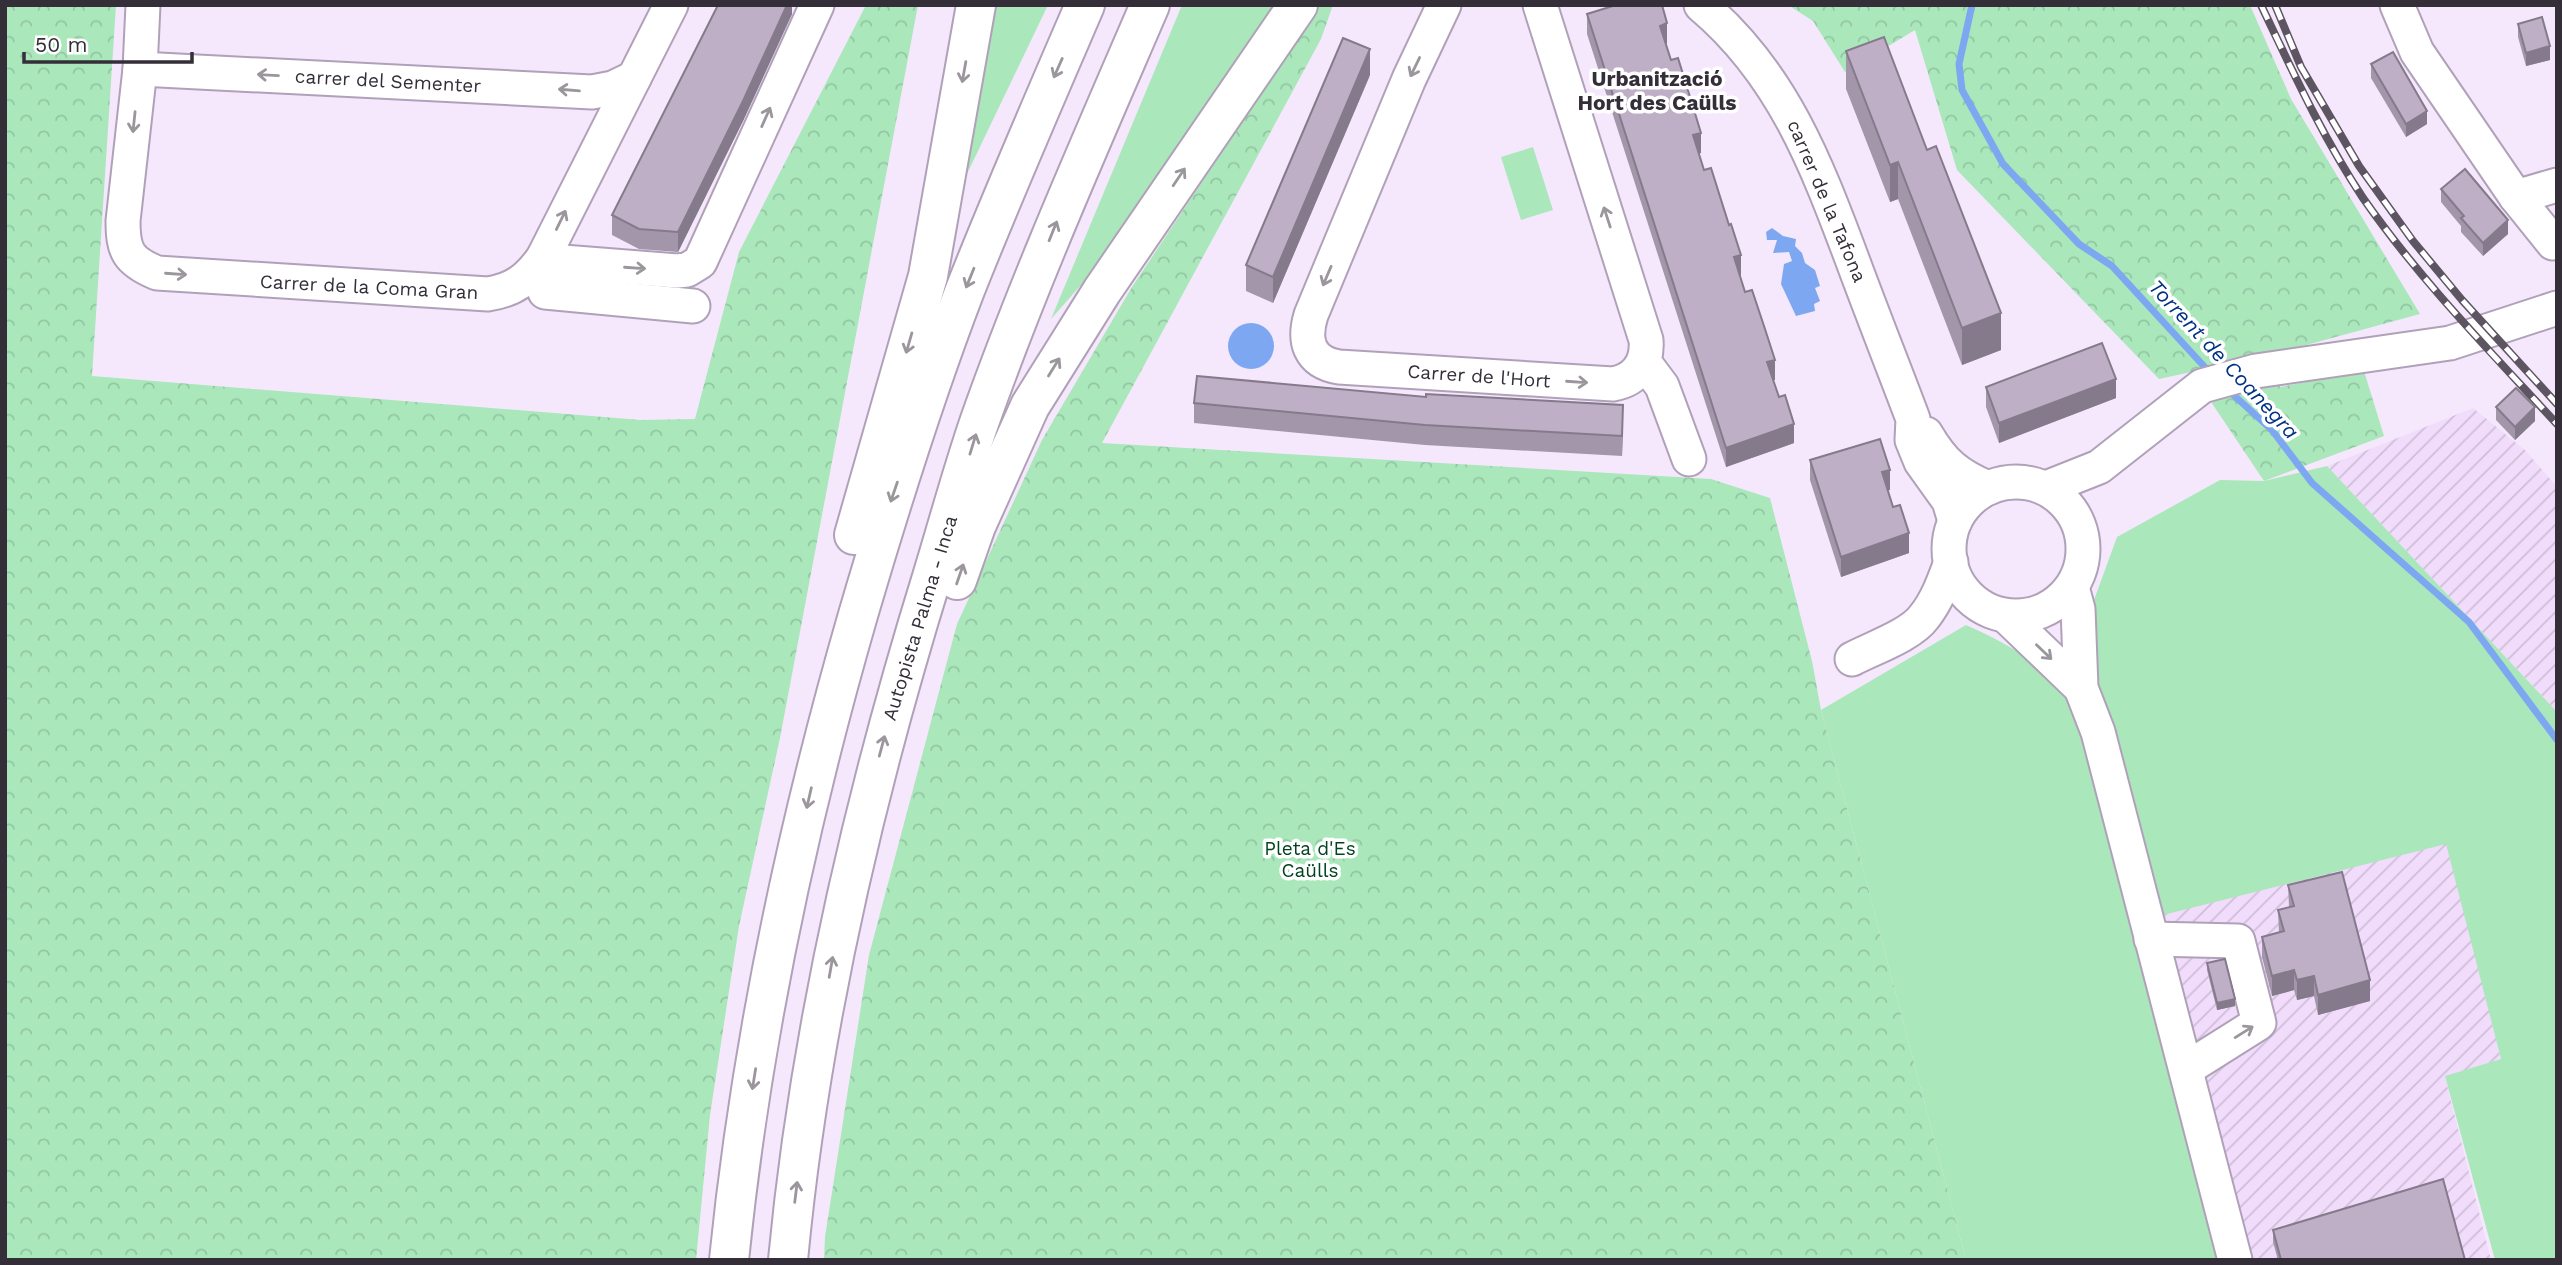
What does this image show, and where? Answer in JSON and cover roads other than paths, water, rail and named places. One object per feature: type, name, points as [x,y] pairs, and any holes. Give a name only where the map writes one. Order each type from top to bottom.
[{"type":"highway","points":[[825,731],[827,629],[928,276],[976,5]]},
{"type":"highway","points":[[729,1260],[746,1125],[765,1012],[825,731],[888,510],[956,317],[1007,186],[1085,5]]},
{"type":"highway","name":"Autopista Palma - Inca","points":[[788,1260],[816,1057],[840,918],[895,697],[979,423],[1056,223],[1150,5]]},
{"type":"highway","points":[[895,697],[932,654],[976,526],[1030,406],[1102,291],[1298,5]]},
{"type":"street","points":[[140,69],[143,5]]},
{"type":"street","name":"Carrer de la Coma Gran","points":[[140,69],[123,241],[129,256],[142,267],[158,273],[488,294],[505,292],[519,285],[543,258],[671,5]]},
{"type":"street","points":[[543,258],[677,271],[687,270],[700,262],[817,5]]},
{"type":"street","name":"Carrer de l'Hort","points":[[1444,5],[1409,79],[1315,306],[1307,327],[1310,348],[1323,361],[1339,367],[1613,384],[1631,378],[1644,362]]},
{"type":"street","points":[[1540,5],[1646,340],[1644,362],[1662,386],[1689,459]]},
{"type":"street","name":"carrer de la Tafona","points":[[1701,5],[1747,51],[1796,122],[1826,189],[1913,419]]},
{"type":"street","points":[[2397,5],[2417,52],[2516,197],[2553,243]]},
{"type":"street","name":"carrer del Sementer","points":[[140,69],[592,92],[613,88],[634,79]]},
{"type":"street","points":[[2516,197],[2557,184]]},
{"type":"street","points":[[545,292],[693,306]]},
{"type":"street","points":[[2046,488],[2099,467],[2202,386],[2256,371],[2450,343],[2557,308]]},
{"type":"street","points":[[1913,419],[1940,457],[1970,481],[1988,488]]},
{"type":"street","points":[[1913,419],[1912,440],[1922,463],[1949,501],[1955,522]]},
{"type":"street","points":[[2082,535],[2099,467]]},
{"type":"street","points":[[1923,619],[1995,612],[2025,616],[2043,611],[2059,601],[2080,571],[2082,535],[2075,516],[2062,500],[2046,488],[2027,482],[2007,482],[1974,496],[1955,522],[1949,544],[1951,562],[1960,587],[1973,601],[1995,612],[2081,688]]},
{"type":"street","points":[[1852,659],[1905,632],[1923,619],[1939,593],[1951,562]]},
{"type":"street","points":[[2071,587],[2078,609],[2081,688],[2098,732],[2235,1260]]},
{"type":"street","points":[[2151,939],[2238,941],[2259,1023],[2186,1069]]},
{"type":"water","points":[[1772,228],[1783,236],[1796,239],[1795,246],[1802,253],[1805,263],[1815,270],[1820,286],[1815,288],[1820,301],[1814,304],[1815,311],[1796,316],[1781,284],[1784,264],[1792,261],[1789,252],[1773,253],[1777,240],[1767,240],[1766,232]]},
{"type":"water","points":[[1251,323],[1267,330],[1274,346],[1267,362],[1251,369],[1235,362],[1228,346],[1235,330]]},
{"type":"waterway","name":"Torrent de Coanegra","points":[[1972,5],[1959,64],[1962,90],[2003,164],[2079,244],[2112,266],[2212,375]]},
{"type":"waterway","name":"Torrent de Coanegra","points":[[2228,390],[2272,430],[2312,483],[2469,622],[2557,740]]},
{"type":"railway","points":[[2261,5],[2321,128],[2363,198],[2432,286],[2557,424]]},
{"type":"railway","points":[[2275,5],[2301,67],[2359,166],[2413,241],[2462,300],[2557,404]]},
{"type":"district","name":"Urbanització Hort des Caülls","points":[[1657,90]]},
{"type":"park label","name":"Pleta d'Es Caülls","points":[[1310,859]]}]
